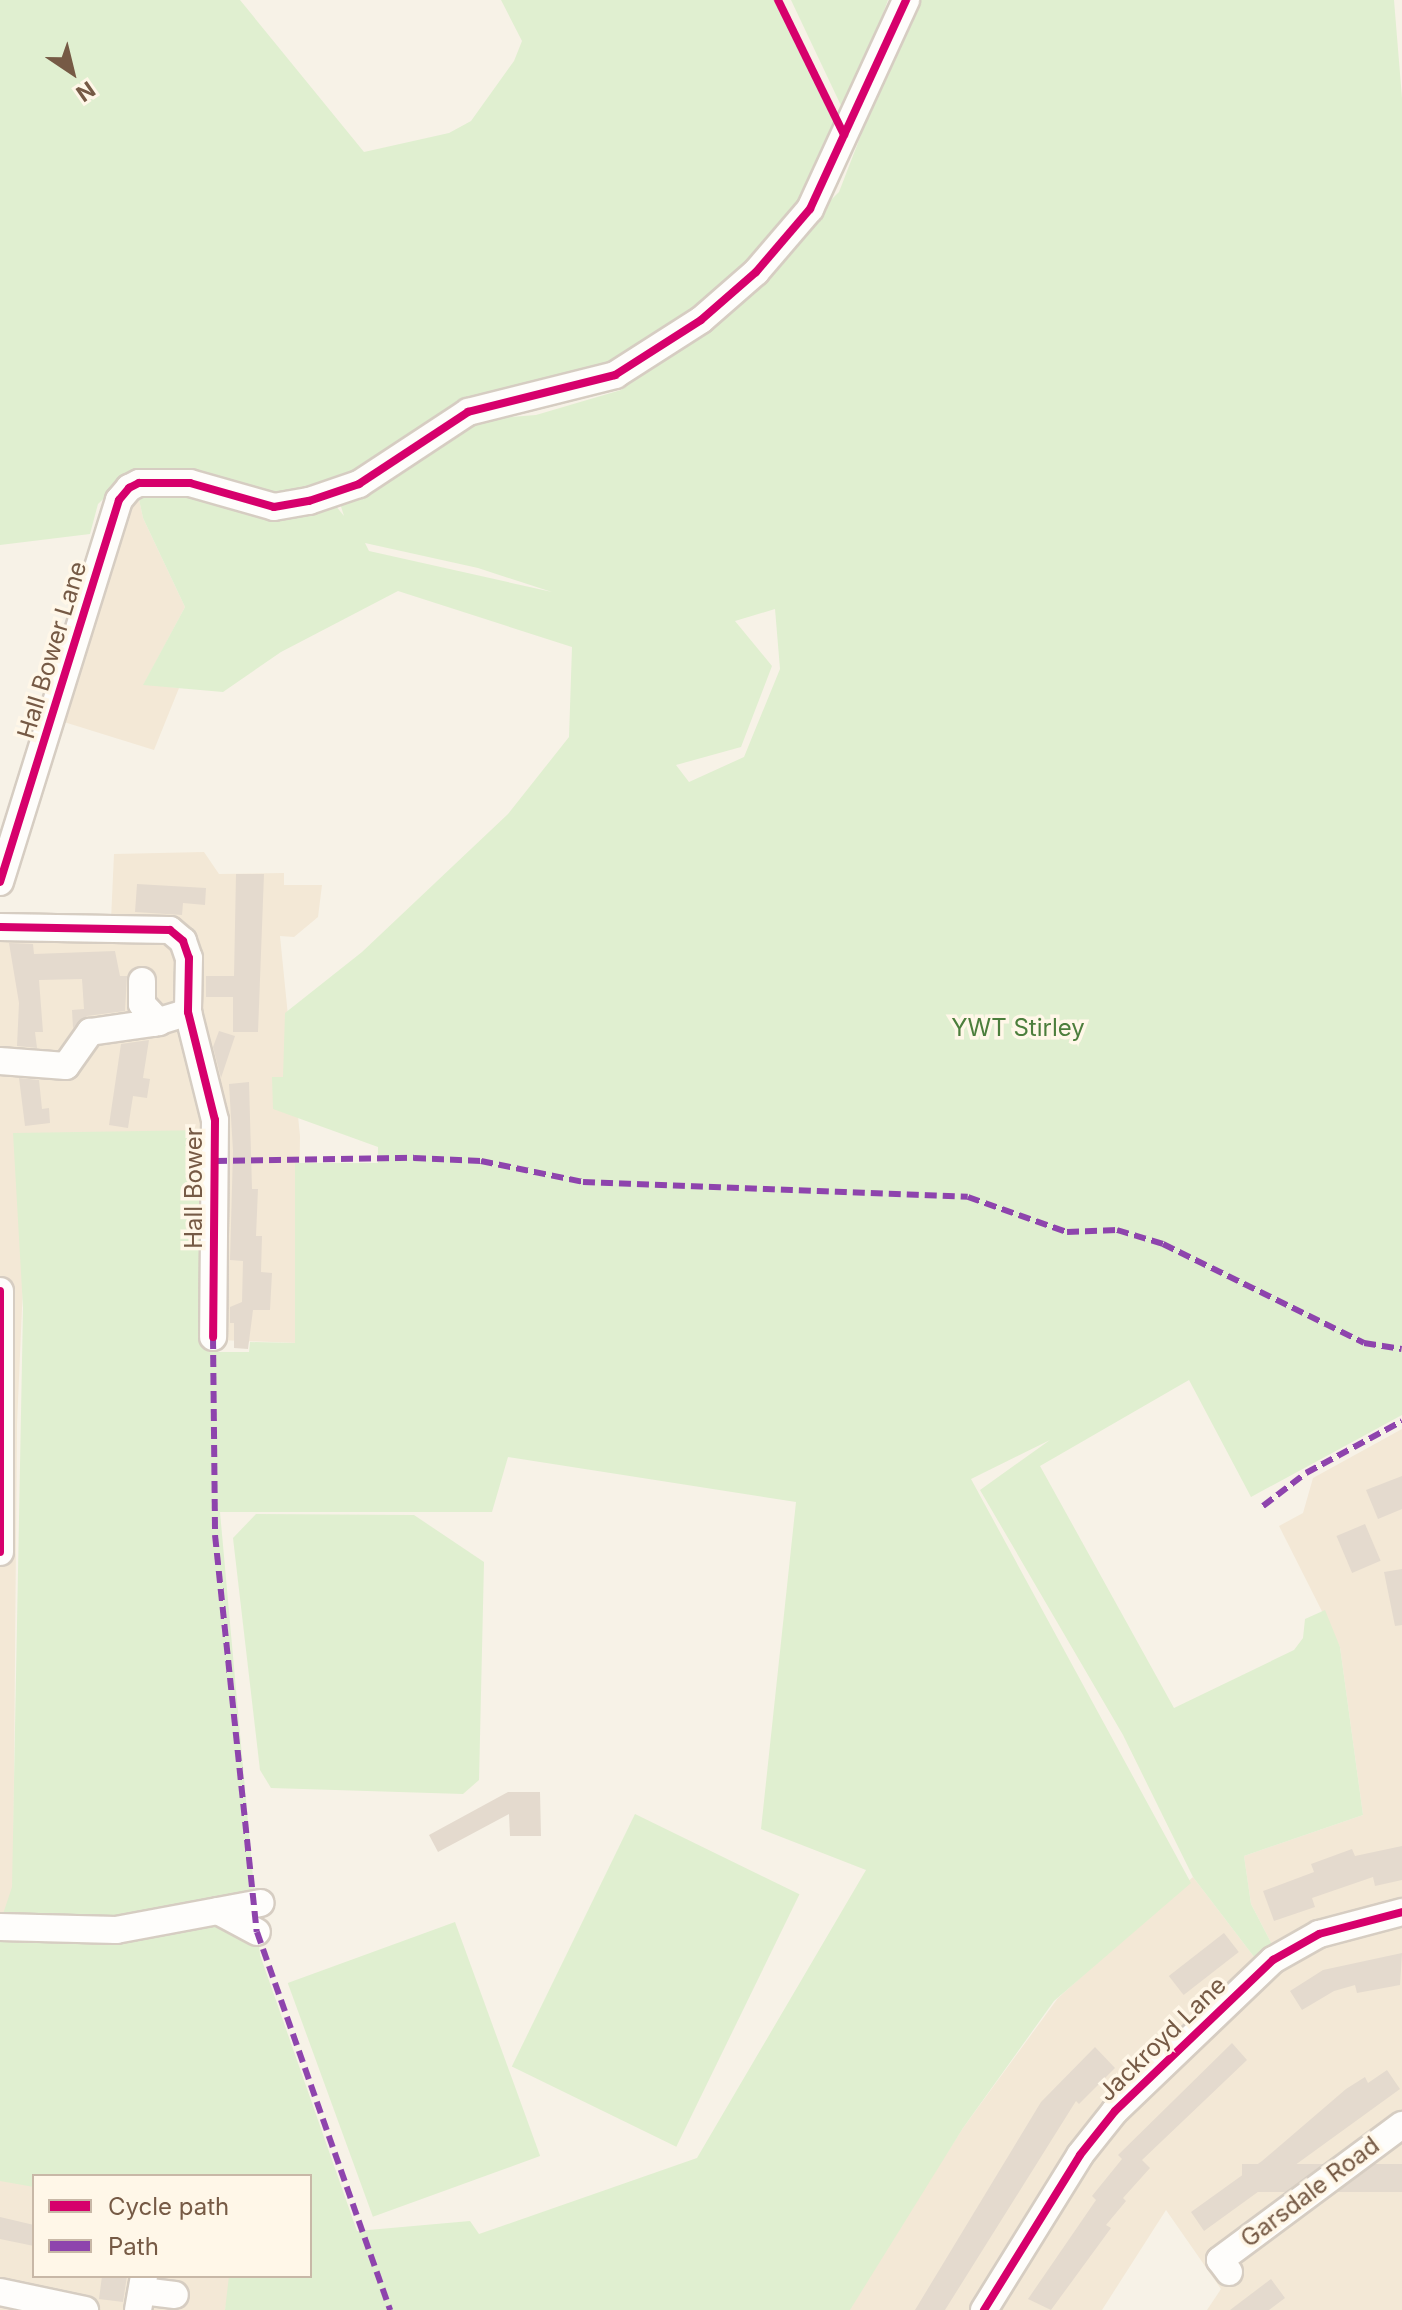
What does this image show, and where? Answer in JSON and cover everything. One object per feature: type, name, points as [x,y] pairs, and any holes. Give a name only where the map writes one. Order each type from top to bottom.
[{"type":"street","name":"Hall Bower Lane","points":[[0,882],[119,500],[139,483],[190,483],[274,507],[309,501],[359,484],[468,412],[615,375],[701,320],[756,272],[810,209],[906,0]]},
{"type":"street","name":"Hall Bower","points":[[0,927],[170,930],[183,941],[189,958],[188,1012],[215,1120],[213,1337]]},
{"type":"street","points":[[142,981],[142,1004],[159,1022]]},
{"type":"street","points":[[0,1061],[66,1066],[90,1032],[159,1022],[188,1012]]},
{"type":"street","points":[[0,1291],[0,1552]]},
{"type":"street","points":[[0,1927],[116,1930],[260,1903]]},
{"type":"street","points":[[218,1911],[257,1932]]},
{"type":"street","name":"Jackroyd Lane","points":[[984,2310],[1080,2155],[1115,2111],[1273,1960],[1319,1934],[1402,1912]]},
{"type":"street","name":"Garsdale Road","points":[[1221,2261],[1402,2125]]},
{"type":"street","points":[[0,2292],[85,2310]]},
{"type":"street","points":[[141,2292],[175,2295]]},
{"type":"shaded area","points":[[137,490],[143,518],[185,607],[144,684],[179,688],[154,750],[64,722]]},
{"type":"shaded area","points":[[204,852],[219,874],[284,873],[284,885],[322,885],[318,917],[294,937],[280,936],[300,1136],[297,1343],[219,1340],[29,1144],[17,1425],[13,1891],[0,1930],[0,937],[111,920],[114,854]]},
{"type":"shaded area","points":[[1402,1429],[1402,2310],[1207,2310],[1221,2289],[1166,2210],[1102,2310],[846,2310],[963,2128],[1058,1998],[1193,1877],[1261,1966],[1277,1954],[1251,1904],[1244,1856],[1363,1815],[1340,1647],[1279,1526],[1303,1513],[1313,1478]]},
{"type":"shaded area","points":[[0,2172],[32,2177],[32,2278],[231,2278],[225,2310],[0,2310]]},
{"type":"green space","points":[[0,0],[240,0],[364,152],[449,133],[471,121],[514,61],[522,41],[501,0],[774,0],[839,133],[804,206],[705,308],[626,361],[532,392],[361,475],[280,497],[128,475],[98,504],[90,534],[0,545]]},
{"type":"green space","points":[[791,0],[888,0],[845,114]]},
{"type":"green space","name":"YWT Stirley","points":[[913,0],[1394,0],[1402,98],[1402,1415],[1251,1497],[1189,1380],[1040,1466],[1174,1708],[1294,1650],[1303,1638],[1305,1619],[1325,1610],[1340,1647],[1363,1815],[1244,1856],[1251,1904],[1277,1954],[1261,1966],[1193,1877],[1123,1735],[980,1490],[1050,1440],[971,1479],[1191,1883],[1054,2001],[963,2128],[850,2310],[225,2310],[229,2278],[312,2278],[312,2174],[32,2174],[32,2187],[0,2181],[0,1923],[12,1887],[23,1308],[13,1133],[208,1130],[208,1352],[249,1352],[250,1342],[295,1343],[295,1163],[378,1163],[378,1147],[273,1109],[272,1077],[283,1077],[285,1013],[362,952],[508,814],[569,737],[572,647],[398,591],[281,652],[223,692],[143,685],[185,607],[143,518],[137,490],[331,500],[344,516],[338,497],[476,420],[536,415],[621,390],[685,345],[839,192]],"holes":[[[365,543],[478,568],[552,592],[369,551]],[[775,609],[780,669],[744,757],[689,782],[676,765],[741,747],[772,666],[735,621]],[[508,1457],[796,1502],[761,1829],[866,1870],[697,2158],[479,2234],[470,2221],[357,2231],[260,1955],[220,1512],[492,1512]]]},
{"type":"green space","points":[[256,1514],[414,1515],[484,1562],[479,1780],[463,1794],[271,1788],[260,1770],[233,1538]]},
{"type":"green space","points":[[635,1814],[799,1894],[676,2147],[512,2067]]},
{"type":"green space","points":[[455,1922],[540,2156],[373,2217],[288,1983]]},
{"type":"building","points":[[236,874],[264,874],[258,1032],[233,1032],[233,997],[206,997],[206,976],[234,976]]},
{"type":"building","points":[[137,884],[206,888],[205,905],[183,903],[182,915],[135,912]]},
{"type":"building","points":[[9,943],[33,944],[34,954],[115,951],[120,976],[127,976],[125,1011],[87,1016],[73,1028],[72,1010],[84,1009],[82,979],[39,980],[43,1032],[35,1032],[37,1048],[17,1046],[19,1003]]},
{"type":"building","points":[[219,1031],[235,1036],[221,1078],[213,1047]]},
{"type":"building","points":[[149,1040],[143,1078],[150,1079],[147,1098],[133,1096],[128,1128],[109,1125],[121,1044]]},
{"type":"building","points":[[19,1078],[39,1080],[42,1109],[49,1108],[50,1123],[25,1126]]},
{"type":"building","points":[[249,1082],[252,1189],[258,1189],[256,1236],[262,1236],[261,1272],[272,1273],[270,1310],[253,1310],[248,1349],[234,1348],[234,1323],[230,1323],[230,1307],[242,1302],[243,1261],[230,1260],[233,1151],[229,1084]]},
{"type":"building","points":[[1402,1476],[1402,1509],[1378,1519],[1366,1490]]},
{"type":"building","points":[[1365,1524],[1381,1561],[1352,1573],[1336,1536]]},
{"type":"building","points":[[1402,1569],[1402,1625],[1395,1626],[1384,1572]]},
{"type":"building","points":[[508,1792],[540,1792],[541,1836],[510,1836],[509,1814],[438,1852],[429,1835]]},
{"type":"building","points":[[1402,1846],[1402,1880],[1375,1886],[1373,1877],[1312,1898],[1315,1907],[1274,1921],[1263,1891],[1314,1872],[1311,1864],[1352,1849],[1355,1856]]},
{"type":"building","points":[[1224,1933],[1239,1952],[1184,1995],[1169,1976]]},
{"type":"building","points":[[1402,1953],[1400,1985],[1357,1993],[1355,1985],[1334,1991],[1302,2010],[1290,1991],[1323,1970]]},
{"type":"building","points":[[1232,2043],[1247,2060],[1142,2160],[1150,2168],[1123,2198],[1126,2201],[1106,2225],[1111,2228],[1051,2310],[1028,2299],[1096,2200],[1092,2196],[1122,2159],[1118,2155]]},
{"type":"building","points":[[1095,2047],[1115,2068],[1079,2104],[1076,2101],[945,2310],[915,2310],[1041,2102]]},
{"type":"building","points":[[1387,2070],[1400,2089],[1204,2231],[1191,2212],[1262,2161],[1346,2089],[1365,2077],[1368,2083]]},
{"type":"building","points":[[1242,2164],[1402,2164],[1402,2192],[1242,2192]]},
{"type":"building","points":[[0,2217],[32,2225],[32,2246],[0,2239]]},
{"type":"building","points":[[102,2278],[127,2278],[123,2302],[99,2299]]},
{"type":"building","points":[[1271,2279],[1285,2298],[1269,2310],[1230,2310]]},
{"type":"marked path","points":[[215,1161],[414,1158],[481,1161],[583,1182],[968,1197],[1067,1232],[1117,1230],[1163,1244],[1364,1343],[1402,1349]]},
{"type":"marked path","points":[[213,1337],[215,1535],[257,1932],[390,2310]]},
{"type":"marked path","points":[[1263,1506],[1306,1473],[1402,1421]]},
{"type":"cycle path","points":[[778,0],[844,135]]},
{"type":"cycle path","points":[[0,882],[119,500],[129,488],[139,483],[190,483],[274,507],[309,501],[359,484],[468,412],[615,375],[701,320],[756,272],[810,209],[906,0]]},
{"type":"cycle path","points":[[0,927],[170,930],[183,941],[189,958],[188,1012],[215,1120],[213,1337]]},
{"type":"cycle path","points":[[0,1291],[0,1552]]},
{"type":"cycle path","points":[[984,2310],[1080,2155],[1115,2111],[1273,1960],[1319,1934],[1402,1912]]}]
